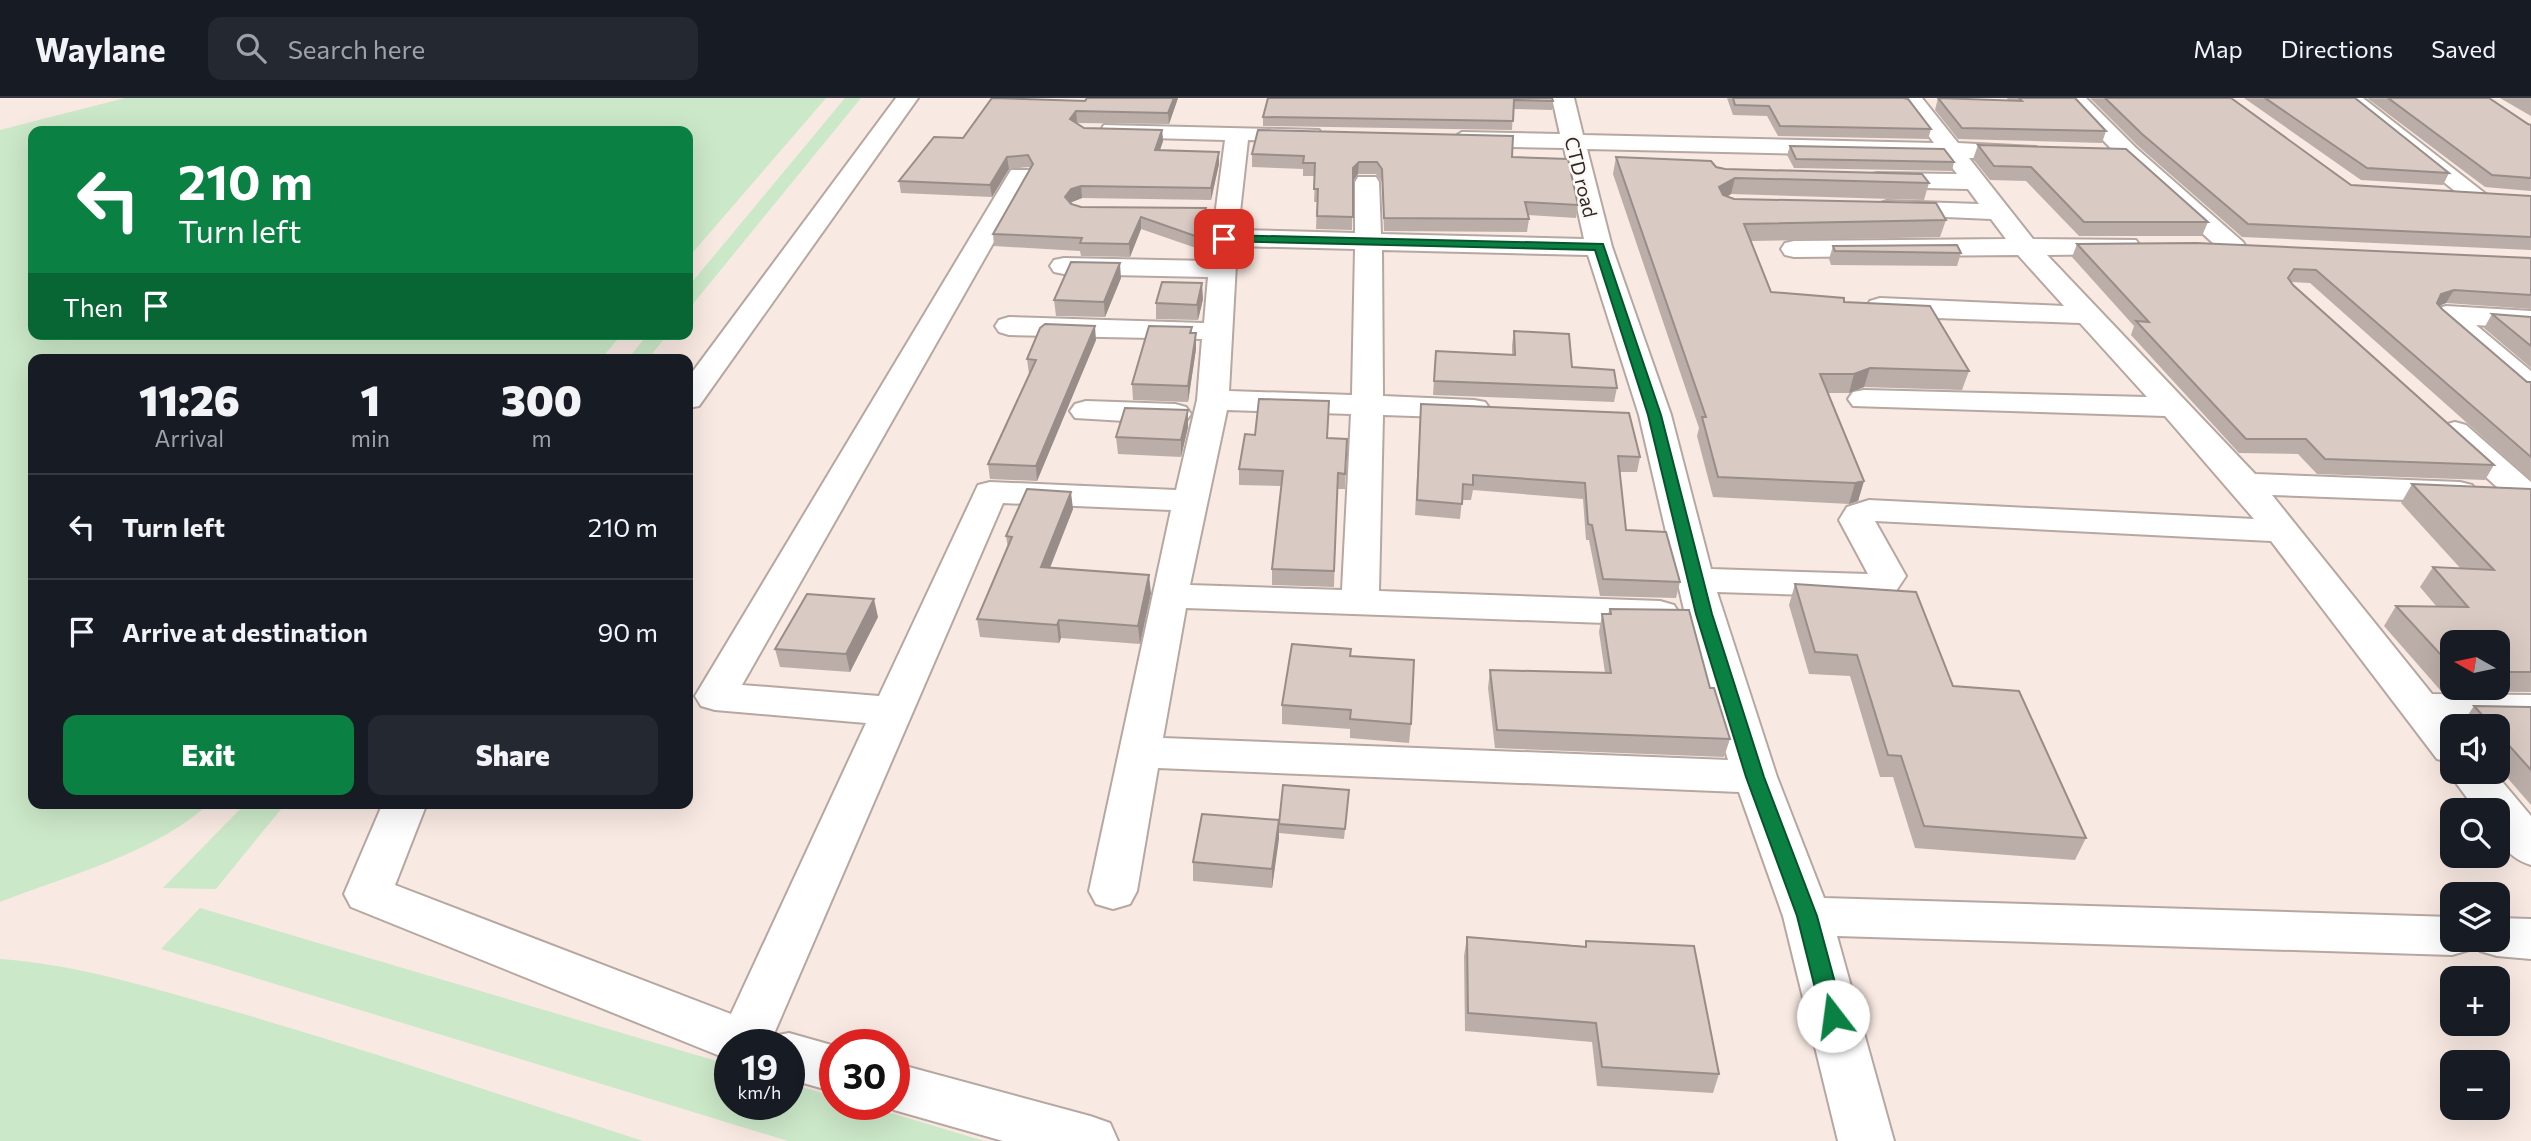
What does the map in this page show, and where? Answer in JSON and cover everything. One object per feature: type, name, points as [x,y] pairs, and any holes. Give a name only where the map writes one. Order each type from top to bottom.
[{"type":"street","points":[[693,392],[907,98]]},
{"type":"street","name":"CTD road","points":[[1563,98],[1641,414],[1755,777],[1807,916],[1866,1141]]},
{"type":"street","points":[[1911,98],[2026,248],[2245,484],[2440,733]]},
{"type":"street","points":[[2074,98],[2128,153],[2234,248]]},
{"type":"street","points":[[2349,98],[2479,198]]},
{"type":"street","points":[[1085,130],[1335,135]]},
{"type":"street","points":[[1113,891],[1169,596],[1212,407],[1218,332],[1219,232],[1237,133]]},
{"type":"street","points":[[1446,138],[1952,152],[2047,152]]},
{"type":"street","points":[[2101,153],[2128,153]]},
{"type":"street","points":[[894,711],[715,696],[1020,175]]},
{"type":"street","points":[[1856,179],[1976,182]]},
{"type":"street","points":[[1360,603],[1365,405],[1370,335],[1367,183]]},
{"type":"street","points":[[2438,195],[2505,199]]},
{"type":"street","points":[[1865,209],[1999,212]]},
{"type":"street","points":[[1064,266],[1219,232],[1367,242],[1599,247]]},
{"type":"street","points":[[1794,248],[2149,246]]},
{"type":"street","points":[[2190,246],[2261,249]]},
{"type":"street","points":[[1852,306],[2086,315]]},
{"type":"street","points":[[2531,320],[2446,316],[2531,387]]},
{"type":"street","points":[[1009,326],[1218,332]]},
{"type":"street","points":[[1864,399],[2175,407]]},
{"type":"street","points":[[1086,411],[1365,405],[1503,410]]},
{"type":"street","points":[[2432,411],[2529,497]]},
{"type":"street","points":[[2245,484],[2529,497]]},
{"type":"street","points":[[768,1029],[894,711],[990,492],[1192,501]]},
{"type":"street","points":[[1169,596],[1360,603],[1700,597],[1871,586],[1883,583],[1887,576],[1857,520],[1859,514],[1869,510],[2282,531]]},
{"type":"street","points":[[2419,708],[2531,709]]},
{"type":"street","points":[[1138,752],[1755,777]]},
{"type":"street","points":[[2480,784],[2531,848]]},
{"type":"street","points":[[403,809],[368,894],[714,1030]]},
{"type":"street","points":[[1807,916],[2440,936]]},
{"type":"street","points":[[2510,938],[2531,939]]},
{"type":"street","points":[[910,1090],[1090,1141]]},
{"type":"green space","points":[[125,98],[826,98],[693,252],[693,126],[28,126],[28,340],[617,340],[605,354],[28,354],[28,809],[202,809],[138,849],[0,902],[0,130]]},
{"type":"green space","points":[[845,98],[861,98],[693,304],[693,281]]},
{"type":"green space","points":[[643,340],[663,340],[652,354],[632,354]]},
{"type":"green space","points":[[240,809],[281,809],[216,889],[163,888]]},
{"type":"green space","points":[[200,908],[714,1060],[714,1118],[161,949]]},
{"type":"green space","points":[[0,959],[89,972],[175,994],[439,1074],[643,1141],[0,1141]]},
{"type":"green space","points":[[805,1088],[819,1092],[819,1120],[910,1119],[984,1141],[788,1141],[719,1120],[805,1120]]},
{"type":"building","points":[[992,98],[1085,101],[1087,98],[1174,98],[1168,113],[1076,111],[1070,119],[1084,128],[1162,130],[1155,150],[1219,152],[1211,188],[1081,186],[1071,189],[1065,197],[1071,204],[1081,207],[1206,208],[1198,237],[1141,217],[1129,244],[1080,243],[1082,238],[993,234],[1033,164],[1028,155],[1007,157],[990,185],[899,181],[934,137],[963,138]]},
{"type":"building","points":[[1268,98],[1552,98],[1553,101],[1514,100],[1513,121],[1263,117]]},
{"type":"building","points":[[1733,98],[1903,98],[1908,99],[1931,129],[1780,126],[1769,106],[1735,105]]},
{"type":"building","points":[[1938,98],[2022,101],[2019,98],[2075,98],[2106,131],[1962,128]]},
{"type":"building","points":[[2105,98],[2231,98],[2351,185],[2531,196],[2531,237],[2248,224],[2142,134]]},
{"type":"building","points":[[2265,98],[2355,98],[2449,173],[2367,168]]},
{"type":"building","points":[[2388,98],[2489,98],[2531,125],[2531,178],[2492,175]]},
{"type":"building","points":[[1258,130],[1513,136],[1512,157],[1568,159],[1578,205],[1525,202],[1529,219],[1384,218],[1382,169],[1377,162],[1359,162],[1353,168],[1353,217],[1317,216],[1315,163],[1303,163],[1304,156],[1252,154]]},
{"type":"building","points":[[1978,145],[2126,149],[2208,222],[2084,222],[2031,167],[1994,166]]},
{"type":"building","points":[[1790,146],[1944,149],[1954,162],[1796,159]]},
{"type":"building","points":[[1616,157],[1711,161],[1716,167],[1725,169],[1922,174],[1929,183],[1735,178],[1719,187],[1723,195],[1734,199],[1936,203],[1946,220],[1744,224],[1771,292],[1844,298],[1844,302],[1930,306],[1969,371],[1870,368],[1854,374],[1820,374],[1864,481],[1855,483],[1718,477],[1702,417],[1706,417]]},
{"type":"building","points":[[2196,243],[2531,258],[2531,295],[2454,290],[2441,294],[2437,303],[2527,382],[2531,382],[2531,457],[2316,270],[2294,269],[2288,278],[2494,465],[2325,459],[2306,439],[2246,439],[2136,321],[2149,322],[2077,244]]},
{"type":"building","points":[[1957,245],[1961,253],[1835,251],[1833,246]]},
{"type":"building","points":[[1071,262],[1120,263],[1104,302],[1054,300]]},
{"type":"building","points":[[1162,282],[1202,283],[1197,305],[1156,303]]},
{"type":"building","points":[[2492,314],[2531,317],[2531,346]]},
{"type":"building","points":[[1045,324],[1095,326],[1036,466],[988,464],[1036,360],[1027,359],[1040,328]]},
{"type":"building","points":[[1149,326],[1192,327],[1190,333],[1196,333],[1188,386],[1132,384]]},
{"type":"building","points":[[1514,331],[1569,334],[1572,367],[1614,370],[1617,388],[1434,381],[1436,351],[1515,355]]},
{"type":"building","points":[[1259,399],[1329,401],[1327,438],[1347,439],[1345,474],[1338,473],[1334,571],[1272,569],[1283,471],[1239,469],[1245,434],[1255,435]]},
{"type":"building","points":[[1421,404],[1629,413],[1640,457],[1618,456],[1626,530],[1666,532],[1680,582],[1603,579],[1592,525],[1588,524],[1585,483],[1473,475],[1473,485],[1463,484],[1462,504],[1417,500]]},
{"type":"building","points":[[1125,408],[1188,410],[1181,440],[1116,437]]},
{"type":"building","points":[[2412,484],[2531,489],[2531,672],[2510,672],[2510,630],[2440,630],[2440,654],[2396,606],[2468,607],[2433,567],[2494,570]]},
{"type":"building","points":[[1027,489],[1071,492],[1041,567],[1149,575],[1138,626],[1059,620],[1057,625],[977,619],[1012,537],[1006,536]]},
{"type":"building","points":[[1795,584],[1916,592],[1953,686],[2019,691],[2086,838],[1924,826],[1901,756],[1888,755],[1857,655],[1815,652]]},
{"type":"building","points":[[807,594],[874,599],[846,654],[775,649]]},
{"type":"building","points":[[1610,609],[1689,610],[1710,688],[1714,688],[1730,739],[1497,730],[1490,670],[1611,673],[1602,614],[1611,614]]},
{"type":"building","points":[[1292,644],[1351,649],[1350,656],[1414,660],[1411,724],[1350,719],[1351,710],[1282,705]]},
{"type":"building","points":[[2474,706],[2531,707],[2531,770],[2510,747],[2510,714],[2481,714]]},
{"type":"building","points":[[1283,785],[1349,790],[1345,829],[1279,824]]},
{"type":"building","points":[[1202,814],[1279,820],[1272,869],[1193,862]]},
{"type":"building","points":[[1467,937],[1586,947],[1586,941],[1694,946],[1719,1074],[1602,1067],[1596,1023],[1468,1013]]},
{"type":"route","points":[[1224,239],[1599,247],[1655,415],[1704,614],[1755,777],[1807,916],[1833,1016]]}]
